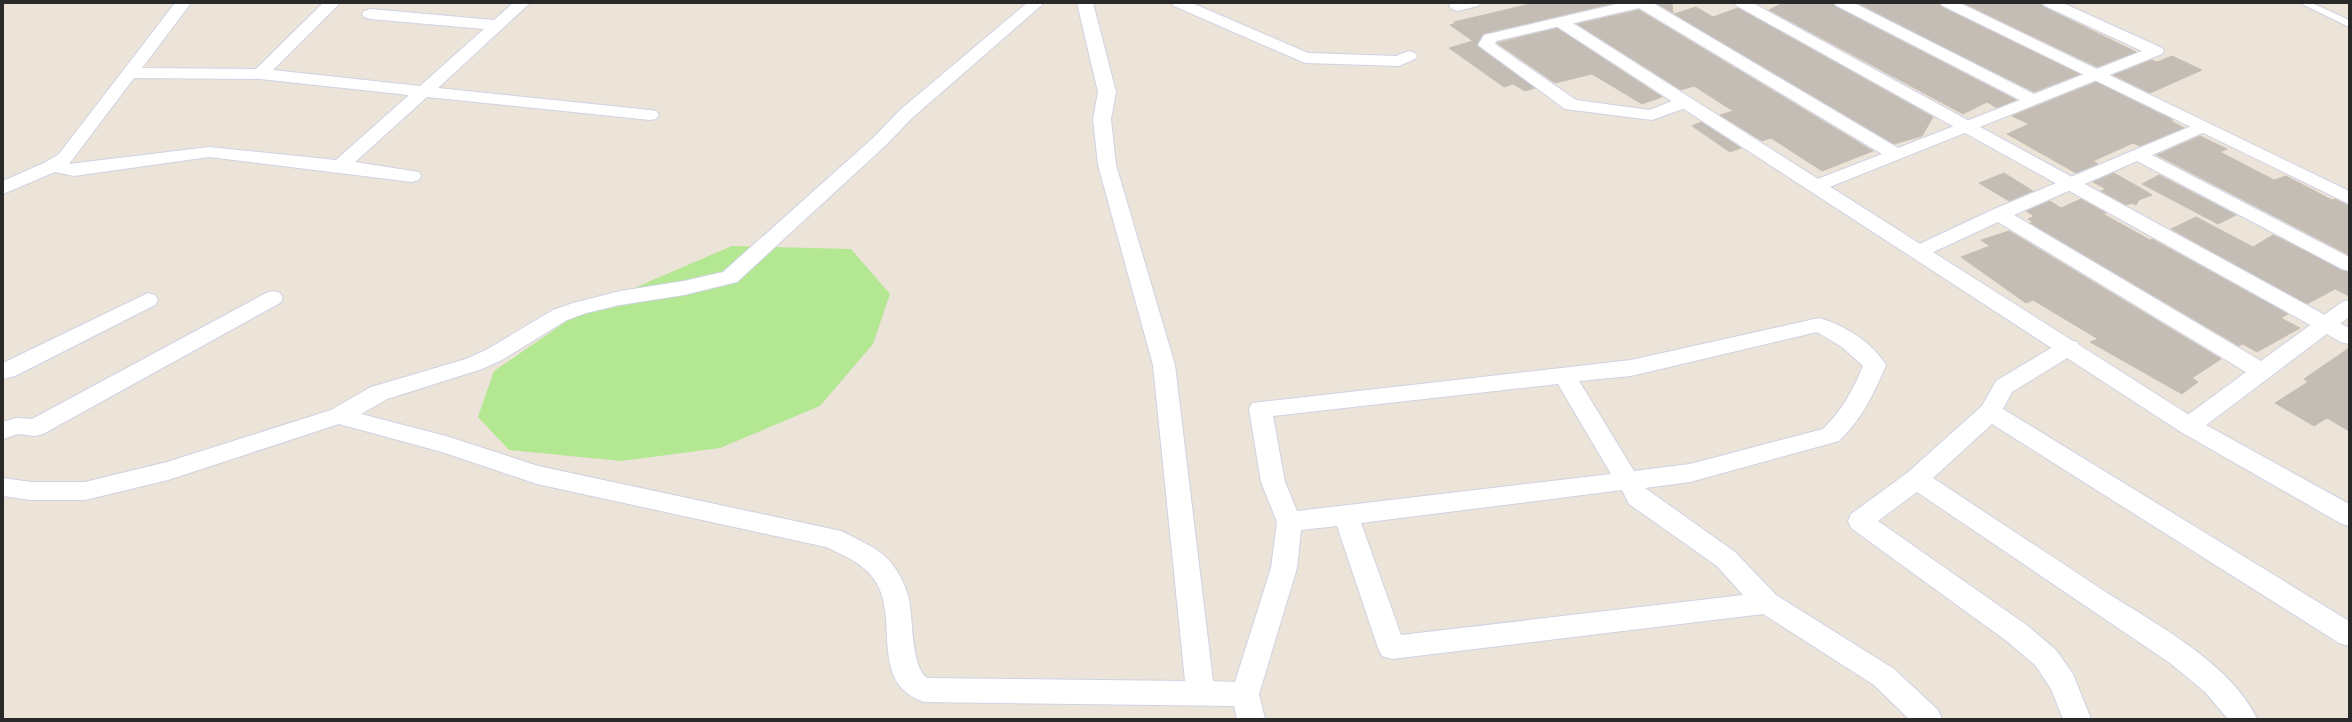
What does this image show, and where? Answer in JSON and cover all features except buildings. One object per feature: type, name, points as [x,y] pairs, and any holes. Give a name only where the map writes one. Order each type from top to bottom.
[{"type":"street","points":[[3,188],[53,166],[65,158],[128,73],[183,3]]},
{"type":"street","points":[[260,74],[332,3]]},
{"type":"street","points":[[340,166],[426,91],[522,3]]},
{"type":"street","points":[[3,487],[31,491],[84,492],[168,471],[339,416],[378,393],[480,361],[560,315],[580,308],[620,298],[684,288],[730,277],[879,142],[906,114],[1036,3]]},
{"type":"street","points":[[1085,3],[1107,92],[1102,119],[1107,165],[1164,365],[1194,661],[1201,694]]},
{"type":"street","points":[[1179,3],[1305,58],[1399,61],[1409,56]]},
{"type":"street","points":[[1457,6],[1473,3]]},
{"type":"street","points":[[1685,102],[1652,116],[1571,105],[1486,46],[1490,38],[1562,23],[1641,3],[1896,155]]},
{"type":"street","points":[[1742,3],[2349,337]]},
{"type":"street","points":[[1842,3],[2032,100]]},
{"type":"street","points":[[1948,3],[2349,198]]},
{"type":"street","points":[[1817,186],[1968,128],[2032,100],[2097,76],[2156,51],[2050,3]]},
{"type":"street","points":[[370,14],[498,25]]},
{"type":"street","points":[[1562,23],[1920,251],[2189,426],[2349,516]]},
{"type":"street","points":[[128,73],[260,74],[650,115]]},
{"type":"street","points":[[1920,251],[1999,214],[2202,126]]},
{"type":"street","points":[[53,166],[74,170],[209,152],[340,166],[412,176]]},
{"type":"street","points":[[2137,154],[2349,265]]},
{"type":"street","points":[[1999,214],[2261,371]]},
{"type":"street","points":[[3,431],[16,426],[35,428],[273,298]]},
{"type":"street","points":[[3,371],[7,371],[148,300]]},
{"type":"street","points":[[2189,426],[2349,307]]},
{"type":"street","points":[[339,416],[446,445],[536,475],[832,538],[861,553],[883,571],[897,601],[905,666],[912,682],[924,690],[1201,694],[1248,707],[1284,568],[1290,522],[1273,482],[1260,409],[1631,368],[1819,325],[1835,331],[1853,342],[1875,365],[1859,403],[1846,422],[1831,435],[1690,473],[1290,522]]},
{"type":"street","points":[[2069,347],[2022,374],[2004,387],[1990,412],[1916,479],[1860,521],[2018,634],[2046,658],[2063,683],[2077,719]]},
{"type":"street","points":[[1564,375],[1638,497],[1726,559],[1767,603],[1884,678],[1928,719]]},
{"type":"street","points":[[1990,412],[2349,636]]},
{"type":"street","points":[[1916,479],[2180,655],[2214,682],[2238,710],[2243,719]]},
{"type":"street","points":[[1346,516],[1392,648],[1767,603]]},
{"type":"lane","points":[[2305,3],[2349,24]]},
{"type":"green space","points":[[732,246],[851,249],[890,294],[873,344],[820,406],[720,448],[621,461],[509,450],[478,417],[494,371],[583,310]]}]
